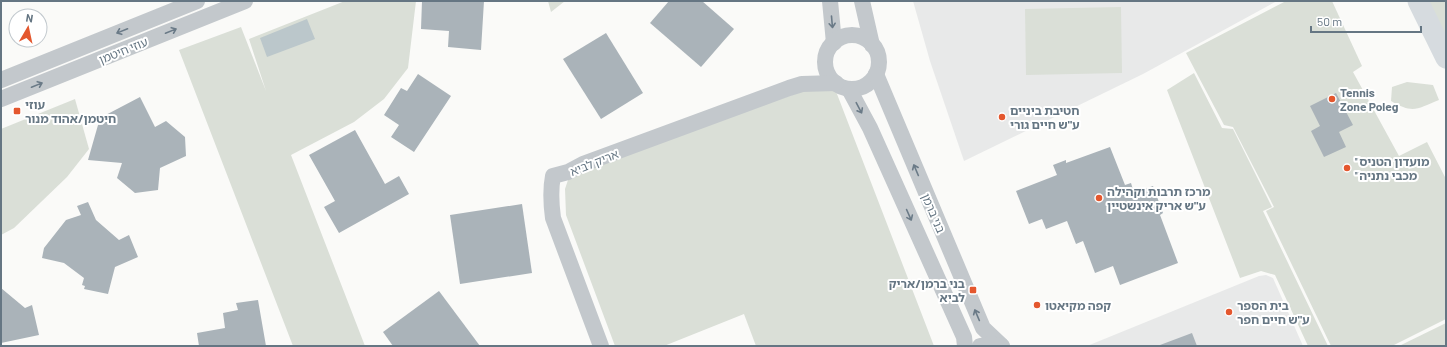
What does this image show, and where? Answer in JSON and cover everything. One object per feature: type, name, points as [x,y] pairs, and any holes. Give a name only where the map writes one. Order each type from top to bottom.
[{"type":"main road","points":[[1418,1],[1446,58]]},
{"type":"street","name":"עוזי חיטמן","points":[[1,80],[197,1]]},
{"type":"street","name":"עוזי חיטמן","points":[[1,99],[245,1]]},
{"type":"street","points":[[830,1],[834,43]]},
{"type":"street","points":[[862,1],[872,45]]},
{"type":"street","points":[[852,35],[864,39],[872,45],[878,54],[879,63],[873,80],[866,86],[857,89],[842,86],[828,73],[825,62],[826,55],[834,43],[843,37],[852,35]]},
{"type":"street","name":"אריק לביא","points":[[802,84],[825,62]]},
{"type":"street","name":"בני ברמן","points":[[876,74],[983,328],[1001,346]]},
{"type":"street","name":"אריק לביא","points":[[601,346],[553,218],[550,187],[553,176],[568,172],[583,164],[802,84],[842,86]]},
{"type":"street","name":"בני ברמן","points":[[842,86],[873,135],[964,337],[965,346]]},
{"type":"street","points":[[980,346],[991,344],[1001,346]]},
{"type":"shaded area","points":[[345,1],[416,1],[408,68],[384,99],[354,122],[291,155],[365,346],[293,346],[179,50],[241,27],[266,91],[249,39]]},
{"type":"shaded area","points":[[548,1],[565,1],[551,12]]},
{"type":"shaded area","name":"חטיבת ביניים ע\"ש חיים גורי","points":[[913,1],[1277,1],[1143,74],[964,161],[930,61]]},
{"type":"shaded area","name":"\"מועדון הטניס \"מכבי נתניה","points":[[1286,1],[1332,1],[1362,66],[1353,72],[1399,156],[1427,142],[1446,179],[1446,319],[1392,346],[1331,346],[1266,211],[1274,207],[1233,127],[1224,125],[1186,53]]},
{"type":"shaded area","points":[[1428,1],[1446,1],[1446,37]]},
{"type":"shaded area","points":[[1121,7],[1122,73],[1026,75],[1025,9]]},
{"type":"shaded area","points":[[307,19],[315,39],[267,57],[260,38]]},
{"type":"shaded area","points":[[1194,73],[1222,128],[1233,129],[1272,207],[1263,211],[1328,346],[1308,346],[1275,275],[1261,271],[1240,278],[1167,90]]},
{"type":"shaded area","points":[[832,81],[934,346],[756,346],[744,314],[664,346],[615,346],[566,215],[565,189],[571,171]]},
{"type":"shaded area","points":[[1407,82],[1433,85],[1439,100],[1415,109],[1405,108],[1391,101],[1392,87]]},
{"type":"shaded area","points":[[75,99],[89,149],[67,177],[14,228],[1,235],[1,129]]},
{"type":"shaded area","name":"בית הספר ע\"ש חיים חפר","points":[[1266,275],[1273,278],[1303,346],[1087,346],[1259,276]]},
{"type":"shaded area","points":[[1446,323],[1446,346],[1399,346]]},
{"type":"building","points":[[422,1],[484,1],[481,50],[448,47],[449,31],[421,29]]},
{"type":"building","points":[[669,1],[702,1],[734,29],[701,67],[650,23]]},
{"type":"building","points":[[606,33],[643,93],[601,119],[563,59]]},
{"type":"building","points":[[418,74],[451,96],[414,152],[391,137],[399,125],[384,115],[401,88],[407,91]]},
{"type":"building","points":[[1336,93],[1353,125],[1339,132],[1346,147],[1324,157],[1311,131],[1320,126],[1310,106]]},
{"type":"building","points":[[140,97],[155,127],[166,121],[185,137],[186,156],[160,168],[158,190],[135,193],[117,178],[122,163],[88,160],[100,118]]},
{"type":"building","points":[[355,130],[385,184],[399,176],[409,194],[339,233],[324,207],[335,201],[309,155]]},
{"type":"building","points":[[1110,147],[1125,185],[1131,183],[1134,193],[1153,186],[1163,213],[1160,215],[1178,263],[1120,285],[1113,266],[1095,273],[1083,241],[1076,244],[1067,221],[1046,229],[1042,219],[1029,224],[1016,191],[1057,175],[1053,165],[1066,160],[1066,163]]},
{"type":"building","points":[[88,202],[96,220],[119,240],[129,235],[138,257],[115,267],[108,294],[84,289],[85,286],[82,285],[84,278],[64,263],[42,258],[44,248],[66,220],[81,215],[77,206]]},
{"type":"building","points":[[522,204],[532,273],[460,284],[450,215]]},
{"type":"building","points":[[1,288],[25,308],[32,305],[39,335],[1,343]]},
{"type":"building","points":[[439,291],[480,346],[393,346],[383,332]]},
{"type":"building","points":[[258,300],[266,346],[199,346],[197,333],[225,328],[223,313],[238,310],[236,303]]},
{"type":"building","points":[[1192,333],[1197,346],[1160,346],[1160,345]]},
{"type":"place","name":"Tennis Zone Poleg","points":[[1332,99]]},
{"type":"place","name":"עוזי חיטמן/אהוד מנור","points":[[17,111]]},
{"type":"place","name":"חטיבת ביניים ע\"ש חיים גורי","points":[[1002,117]]},
{"type":"place","name":"\"מועדון הטניס \"מכבי נתניה","points":[[1347,168]]},
{"type":"place","name":"מרכז תרבות וקהילה ע\"ש אריק אינשטיין","points":[[1099,198]]},
{"type":"place","name":"בני ברמן/אריק לביא","points":[[973,290]]},
{"type":"place","name":"קפה מקיאטו","points":[[1037,305]]},
{"type":"place","name":"בית הספר ע\"ש חיים חפר","points":[[1229,312]]}]
